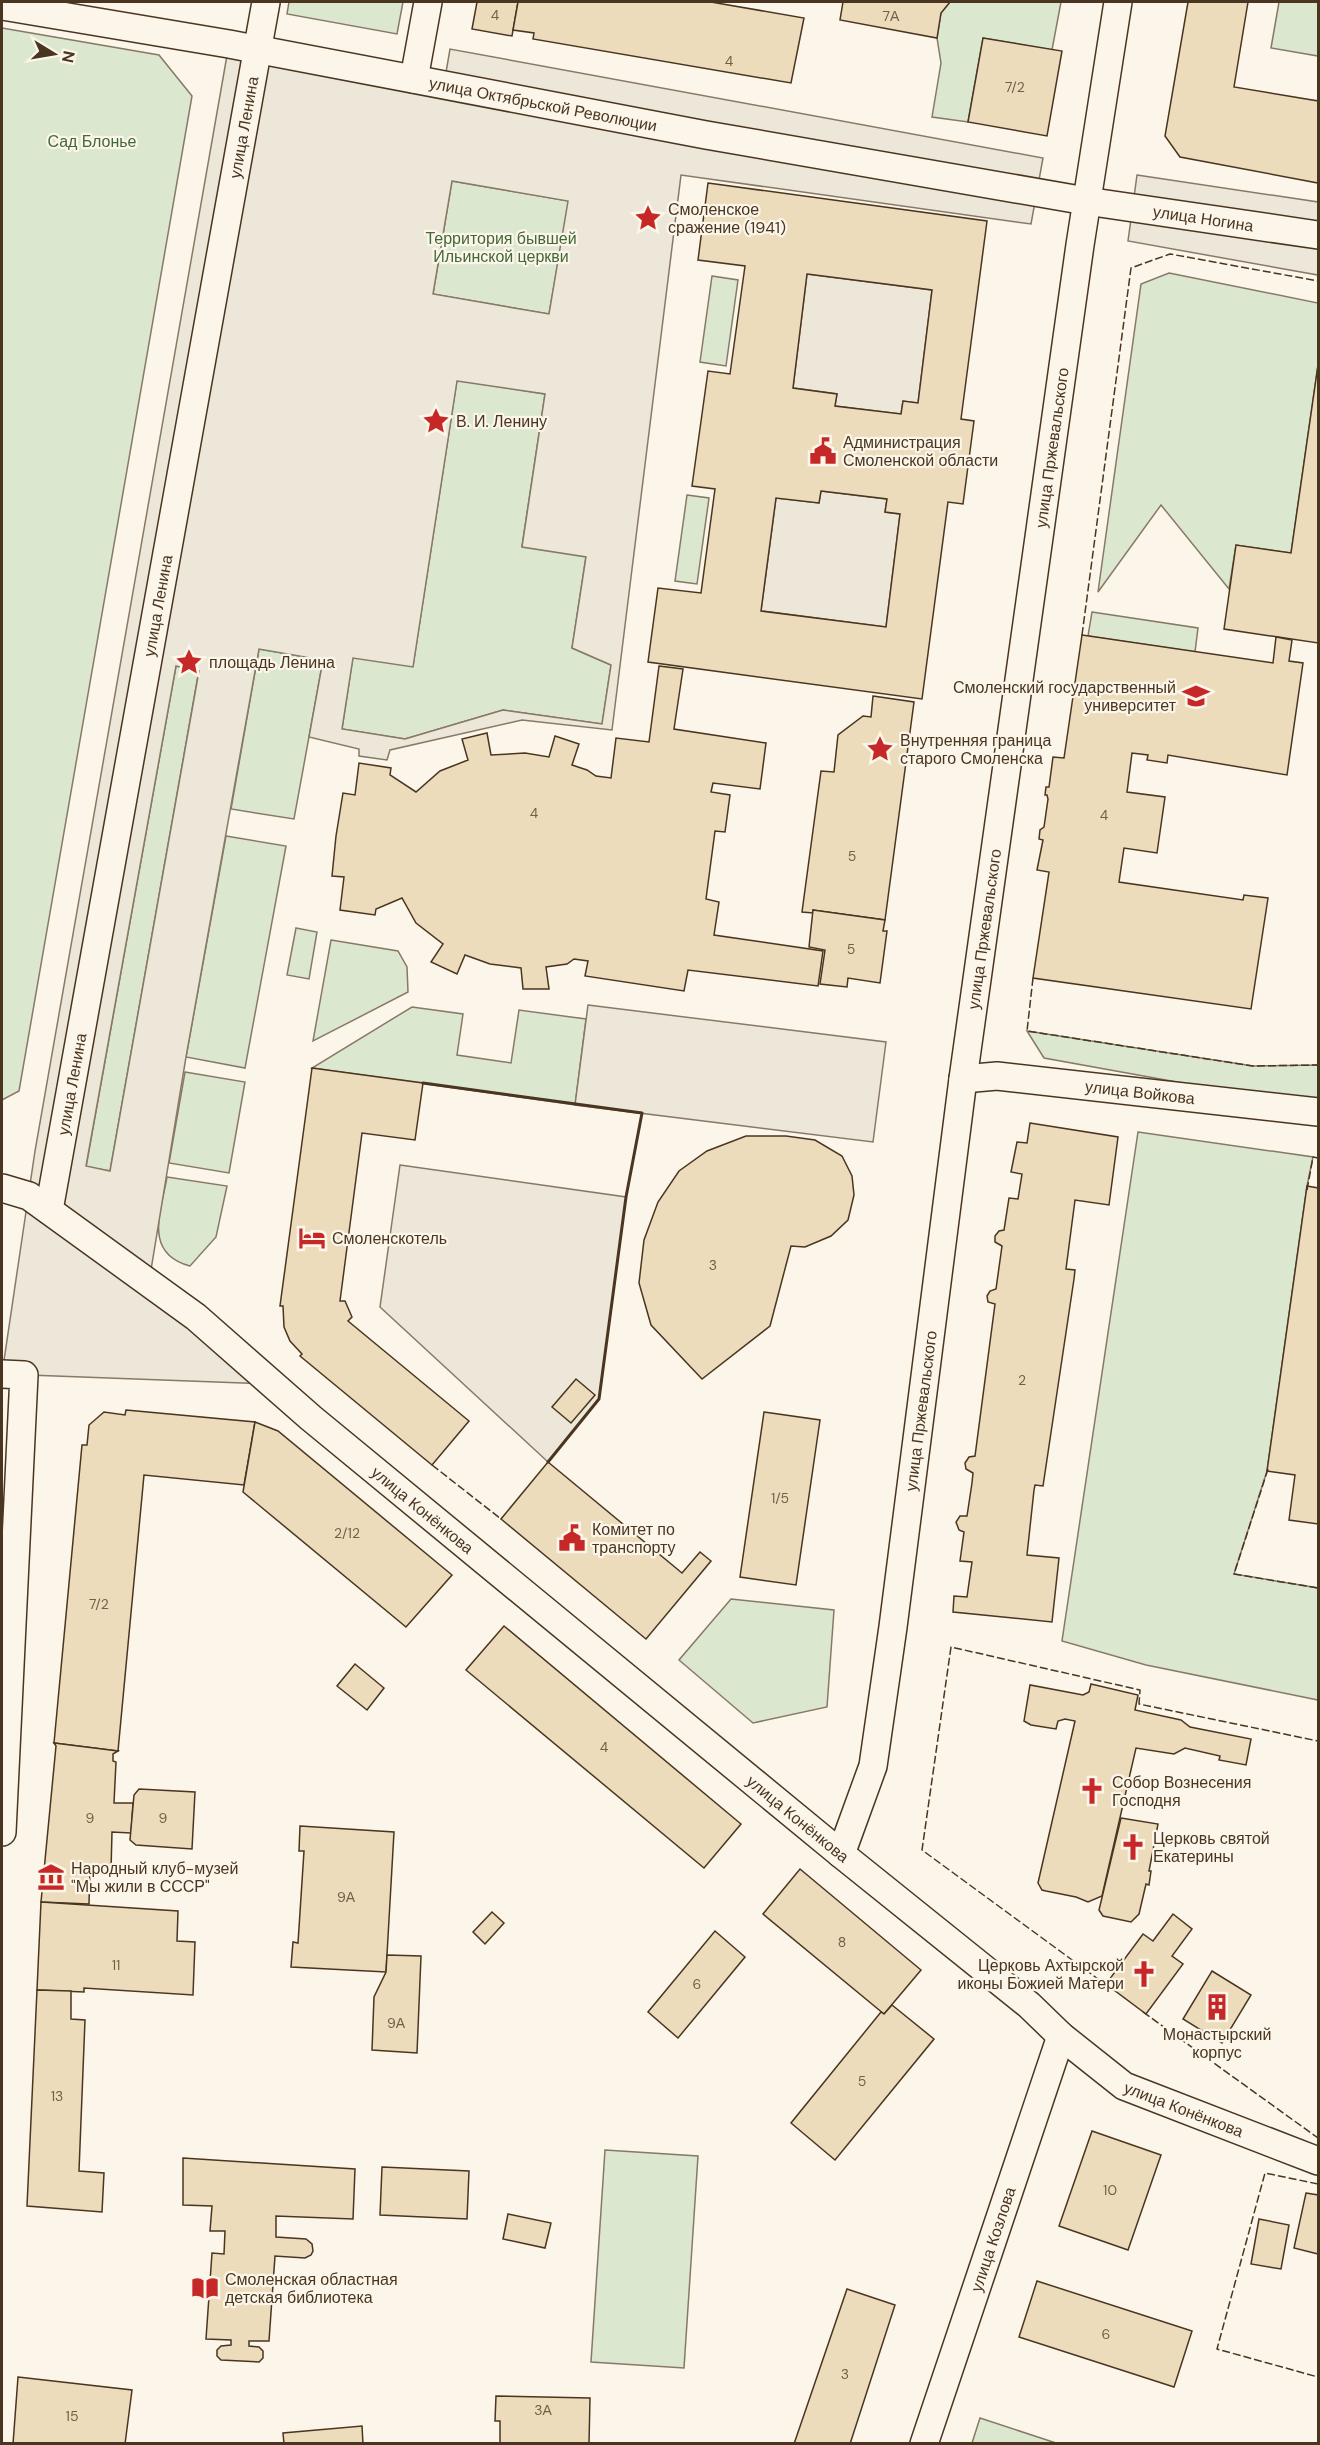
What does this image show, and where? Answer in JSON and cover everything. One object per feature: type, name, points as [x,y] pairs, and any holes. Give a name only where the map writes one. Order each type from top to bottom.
[{"type":"street","name":"улица Ленина","points":[[39,1203],[266,2]]},
{"type":"street","points":[[414,79],[428,2]]},
{"type":"street","name":"улица Пржевальского","points":[[841,1854],[873,1766],[914,1478],[963,1079],[1086,201],[1118,2]]},
{"type":"street","name":"улица Октябрьской Революции","points":[[2,6],[256,49],[706,135],[1086,201]]},
{"type":"street","name":"улица Ногина","points":[[1086,201],[1318,235]]},
{"type":"street","name":"улица Войкова","points":[[963,1079],[997,1076],[1318,1112]]},
{"type":"street","name":"улица Конёнкова","points":[[2,1188],[39,1203],[196,1317],[311,1418],[1124,2086],[1318,2161]]},
{"type":"street","points":[[2,1832],[13,1375]]},
{"type":"street","name":"улица Козлова","points":[[924,2444],[1061,2036]]},
{"type":"green space","points":[[289,2],[403,2],[397,34],[287,14]]},
{"type":"green space","points":[[950,2],[1061,2],[1052,50],[983,38],[968,122],[932,117],[941,63],[937,38],[941,13]]},
{"type":"green space","points":[[1279,2],[1318,2],[1318,56],[1271,48]]},
{"type":"green space","name":"Сад Блонье","points":[[2,28],[159,55],[192,96],[19,1091],[2,1100]]},
{"type":"green space","name":"Территория бывшей Ильинской церкви","points":[[452,181],[569,201],[549,314],[433,294]]},
{"type":"green space","points":[[1169,273],[1318,303],[1318,365],[1291,553],[1236,545],[1229,589],[1161,505],[1098,592],[1141,284]]},
{"type":"green space","points":[[712,276],[738,280],[726,366],[700,362]]},
{"type":"green space","points":[[457,380],[545,394],[522,546],[586,556],[572,648],[611,665],[602,724],[503,710],[405,739],[342,729],[353,657],[413,666]]},
{"type":"green space","points":[[687,495],[709,498],[697,584],[675,581]]},
{"type":"green space","points":[[1092,612],[1198,628],[1195,652],[1088,636]]},
{"type":"green space","points":[[259,649],[323,660],[294,819],[231,809]]},
{"type":"green space","points":[[176,666],[199,670],[110,1171],[86,1167]]},
{"type":"green space","points":[[226,836],[286,846],[245,1068],[186,1057]]},
{"type":"green space","points":[[296,928],[317,932],[309,979],[287,975]]},
{"type":"green space","points":[[331,940],[398,951],[407,967],[408,992],[313,1041]]},
{"type":"green space","points":[[412,1007],[463,1014],[457,1055],[511,1063],[519,1010],[586,1019],[575,1105],[312,1068]]},
{"type":"green space","points":[[1027,1031],[1253,1066],[1318,1065],[1318,1100],[1210,1088],[1044,1058]]},
{"type":"green space","points":[[185,1072],[245,1082],[229,1173],[169,1163]]},
{"type":"green space","points":[[1138,1132],[1313,1157],[1267,1471],[1234,1574],[1318,1588],[1318,1700],[1146,1665],[1062,1641]]},
{"type":"green space","points":[[167,1177],[227,1186],[216,1237],[190,1266],[175,1260],[166,1252],[160,1241],[159,1217]]},
{"type":"green space","points":[[731,1599],[834,1610],[827,1707],[753,1723],[679,1660]]},
{"type":"green space","points":[[605,2150],[698,2156],[684,2368],[591,2362]]},
{"type":"green space","points":[[980,2418],[1056,2443],[972,2443]]},
{"type":"shaded area","name":"площадь Ленина","points":[[229,44],[444,84],[450,49],[1043,158],[1031,224],[681,175],[612,730],[522,720],[390,750],[387,760],[359,756],[359,749],[309,737],[323,660],[259,649],[186,1057],[149,1282],[272,1384],[2,1374],[35,1151]],"holes":[[[452,181],[568,201],[549,314],[433,294]],[[457,381],[545,394],[522,547],[586,557],[572,648],[611,665],[602,724],[503,710],[405,739],[342,729],[353,658],[413,667]],[[176,666],[199,671],[110,1171],[86,1166]]]},
{"type":"shaded area","points":[[1137,175],[1318,202],[1318,275],[1128,241]]},
{"type":"shaded area","points":[[807,274],[932,290],[918,403],[903,401],[901,414],[835,406],[837,394],[793,388]]},
{"type":"shaded area","points":[[821,491],[887,499],[885,512],[900,514],[886,627],[761,611],[776,498],[819,503]]},
{"type":"shaded area","points":[[588,1005],[886,1042],[873,1142],[575,1105]]},
{"type":"shaded area","points":[[400,1165],[626,1197],[599,1399],[548,1462],[380,1307]]},
{"type":"building","points":[[477,2],[518,2],[512,36],[472,29]]},
{"type":"building","points":[[518,2],[711,2],[804,18],[791,83],[533,39],[534,33],[513,30]]},
{"type":"building","points":[[843,2],[950,2],[941,13],[937,38],[840,20]]},
{"type":"building","points":[[1188,2],[1248,2],[1234,87],[1318,101],[1318,183],[1180,157],[1165,136]]},
{"type":"building","points":[[983,38],[1062,51],[1047,136],[968,122]]},
{"type":"building","points":[[708,183],[987,221],[961,419],[974,421],[963,504],[948,502],[922,699],[648,662],[658,588],[701,593],[715,489],[692,486],[708,371],[730,374],[745,266],[698,260]],"holes":[[[807,274],[932,290],[918,403],[903,401],[901,414],[835,406],[837,394],[793,388]],[[821,491],[887,499],[885,512],[900,514],[886,627],[761,611],[776,498],[819,503]]]},
{"type":"building","points":[[1318,365],[1318,643],[1224,629],[1236,545],[1291,553]]},
{"type":"building","points":[[1082,635],[1273,663],[1276,637],[1292,640],[1289,661],[1303,663],[1287,775],[1168,755],[1167,763],[1147,760],[1148,755],[1132,753],[1127,792],[1165,797],[1157,853],[1124,848],[1119,882],[1243,900],[1244,895],[1268,898],[1251,1009],[1033,978],[1049,872],[1037,870],[1043,840],[1039,839],[1040,830],[1044,827],[1048,799],[1045,795],[1046,787],[1049,787],[1053,757],[1064,758]]},
{"type":"building","points":[[659,666],[683,669],[674,729],[766,743],[760,789],[713,783],[711,792],[730,795],[725,832],[715,831],[706,899],[719,902],[714,935],[823,951],[818,986],[688,970],[684,991],[585,976],[588,961],[574,959],[567,964],[546,967],[549,989],[523,989],[521,968],[490,964],[465,955],[457,974],[431,962],[443,944],[416,923],[402,898],[376,909],[375,915],[340,910],[344,877],[332,876],[336,836],[343,793],[355,795],[359,763],[391,768],[390,775],[416,792],[440,771],[468,760],[462,739],[487,733],[491,755],[525,753],[549,757],[555,736],[579,744],[572,765],[596,776],[611,778],[616,738],[649,742]]},
{"type":"building","points":[[873,696],[914,702],[885,920],[813,910],[813,913],[802,912],[821,771],[834,772],[838,735],[863,716],[871,717]]},
{"type":"building","points":[[813,910],[885,920],[883,931],[887,931],[880,983],[848,978],[847,987],[820,984],[825,950],[809,947]]},
{"type":"building","points":[[312,1068],[423,1083],[415,1140],[362,1133],[340,1301],[345,1301],[352,1317],[348,1321],[469,1421],[432,1465],[300,1356],[302,1354],[290,1341],[284,1327],[283,1306],[280,1306]]},
{"type":"building","points":[[1030,1123],[1118,1137],[1109,1205],[1075,1200],[1066,1269],[1075,1270],[1074,1279],[1043,1486],[1035,1485],[1034,1490],[1027,1555],[1059,1558],[1052,1622],[953,1612],[954,1596],[967,1597],[972,1562],[960,1561],[964,1532],[959,1530],[956,1522],[960,1516],[967,1516],[972,1483],[973,1473],[966,1469],[965,1463],[969,1457],[975,1456],[995,1304],[988,1302],[987,1296],[990,1291],[996,1289],[1002,1246],[995,1242],[995,1236],[999,1231],[1004,1230],[1009,1198],[1018,1199],[1022,1174],[1011,1172],[1017,1142],[1027,1143]]},
{"type":"building","points":[[746,1136],[786,1136],[815,1140],[842,1156],[852,1176],[854,1195],[848,1220],[831,1236],[805,1247],[791,1246],[770,1326],[702,1379],[651,1325],[639,1283],[644,1240],[658,1202],[679,1171],[707,1151]]},
{"type":"building","points":[[1307,1186],[1318,1188],[1318,1524],[1289,1520],[1295,1475],[1267,1471]]},
{"type":"building","points":[[576,1379],[595,1395],[571,1423],[552,1407]]},
{"type":"building","points":[[126,1410],[255,1422],[244,1485],[144,1475],[118,1751],[54,1743],[82,1445],[87,1445],[89,1425],[104,1412],[125,1415]]},
{"type":"building","points":[[764,1412],[820,1420],[796,1585],[740,1577]]},
{"type":"building","points":[[255,1422],[278,1431],[452,1575],[406,1627],[243,1492]]},
{"type":"building","points":[[548,1462],[682,1573],[700,1552],[711,1561],[646,1639],[501,1519]]},
{"type":"building","points":[[504,1626],[741,1824],[704,1868],[466,1670]]},
{"type":"building","points":[[355,1664],[384,1688],[367,1710],[337,1686]]},
{"type":"building","name":"Собор Вознесения Господня","points":[[1091,1684],[1138,1695],[1135,1710],[1181,1720],[1190,1727],[1251,1739],[1246,1765],[1219,1760],[1220,1756],[1185,1748],[1174,1754],[1136,1748],[1102,1896],[1088,1902],[1076,1897],[1042,1890],[1038,1883],[1075,1721],[1065,1719],[1058,1721],[1056,1729],[1031,1725],[1024,1721],[1030,1685],[1083,1695],[1089,1692]]},
{"type":"building","points":[[54,1743],[118,1751],[113,1754],[113,1761],[116,1762],[114,1803],[133,1803],[131,1833],[112,1832],[111,1871],[90,1870],[89,1904],[41,1902],[56,1746]]},
{"type":"building","points":[[139,1789],[195,1792],[192,1849],[136,1845],[130,1840],[134,1795]]},
{"type":"building","name":"Церковь святой Екатерины","points":[[1121,1818],[1158,1824],[1149,1871],[1151,1871],[1149,1885],[1146,1884],[1139,1914],[1131,1922],[1103,1916],[1099,1910]]},
{"type":"building","points":[[300,1826],[394,1832],[386,1972],[291,1967],[293,1942],[298,1943],[304,1851],[299,1851]]},
{"type":"building","points":[[800,1869],[921,1970],[884,2014],[763,1914]]},
{"type":"building","points":[[41,1902],[178,1911],[177,1941],[195,1942],[193,1995],[84,1988],[84,1992],[37,1990]]},
{"type":"building","points":[[492,1912],[504,1923],[485,1944],[473,1932]]},
{"type":"building","name":"Церковь Ахтырской иконы Божией Матери","points":[[1173,1914],[1192,1929],[1172,1956],[1183,1964],[1146,2014],[1106,1984],[1143,1934],[1153,1941]]},
{"type":"building","points":[[715,1931],[745,1957],[678,2038],[648,2012]]},
{"type":"building","points":[[387,1955],[421,1956],[417,2053],[372,2050],[374,1997],[386,1972]]},
{"type":"building","name":"Монастырский корпус","points":[[1212,1971],[1251,1995],[1222,2043],[1183,2019]]},
{"type":"building","points":[[37,1990],[71,1991],[71,2019],[85,2020],[79,2171],[104,2173],[102,2212],[27,2206]]},
{"type":"building","points":[[892,2005],[934,2039],[835,2160],[791,2123],[881,2012],[884,2014]]},
{"type":"building","points":[[1092,2131],[1161,2155],[1128,2250],[1059,2226]]},
{"type":"building","points":[[183,2158],[355,2169],[353,2219],[276,2216],[276,2237],[306,2239],[312,2244],[313,2251],[305,2258],[275,2256],[269,2341],[249,2341],[249,2346],[259,2347],[263,2351],[263,2358],[259,2362],[221,2360],[217,2356],[217,2350],[221,2346],[231,2345],[231,2340],[206,2339],[212,2253],[224,2254],[225,2231],[210,2231],[212,2206],[183,2205]]},
{"type":"building","points":[[382,2167],[469,2171],[467,2219],[380,2215]]},
{"type":"building","points":[[1306,2193],[1318,2195],[1318,2254],[1294,2248]]},
{"type":"building","points":[[508,2214],[551,2223],[545,2248],[503,2239]]},
{"type":"building","points":[[1259,2219],[1289,2225],[1281,2269],[1251,2264]]},
{"type":"building","points":[[1037,2281],[1192,2331],[1174,2387],[1019,2337]]},
{"type":"building","points":[[847,2289],[895,2305],[850,2444],[794,2444]]},
{"type":"building","points":[[18,2377],[132,2390],[125,2444],[13,2444]]},
{"type":"building","points":[[496,2396],[590,2398],[589,2444],[500,2444],[500,2421],[495,2421]]},
{"type":"building","points":[[362,2426],[363,2444],[284,2444],[283,2433]]},
{"type":"fence","points":[[1082,635],[1131,268],[1170,254],[1318,281]]},
{"type":"fence","points":[[1033,978],[1027,1031],[1253,1066],[1318,1065]]},
{"type":"fence","points":[[1307,1190],[1313,1157],[1318,1158]]},
{"type":"fence","points":[[432,1465],[501,1519]]},
{"type":"fence","points":[[1268,1469],[1234,1574],[1318,1588]]},
{"type":"fence","points":[[1109,1987],[922,1850],[951,1647],[1140,1690],[1139,1704],[1318,1741]]},
{"type":"fence","points":[[1143,2012],[1318,2138]]},
{"type":"fence","points":[[1318,2184],[1265,2173],[1217,2349],[1318,2377]]},
{"type":"wall","points":[[423,1083],[642,1113],[626,1197],[599,1399],[548,1462]]},
{"type":"place","name":"Смоленское сражение (1941)","points":[[648,218]]},
{"type":"place","name":"В. И. Ленину","points":[[436,421]]},
{"type":"place","name":"Администрация Смоленской области","points":[[823,451]]},
{"type":"place","name":"площадь Ленина","points":[[189,662]]},
{"type":"place","name":"Смоленский государственный университет","points":[[1196,696]]},
{"type":"place","name":"Внутренняя граница старого Смоленска","points":[[880,749]]},
{"type":"place","name":"Смоленскотель","points":[[312,1238]]},
{"type":"place","name":"Комитет по транспорту","points":[[572,1538]]},
{"type":"place","name":"Собор Вознесения Господня","points":[[1092,1791]]},
{"type":"place","name":"Церковь святой Екатерины","points":[[1133,1847]]},
{"type":"place","name":"Народный клуб-музей \"Мы жили в СССР\"","points":[[51,1877]]},
{"type":"place","name":"Церковь Ахтырской иконы Божией Матери","points":[[1144,1974]]},
{"type":"place","name":"Монастырский корпус","points":[[1217,2007]]},
{"type":"place","name":"Смоленская областная детская библиотека","points":[[205,2288]]}]
